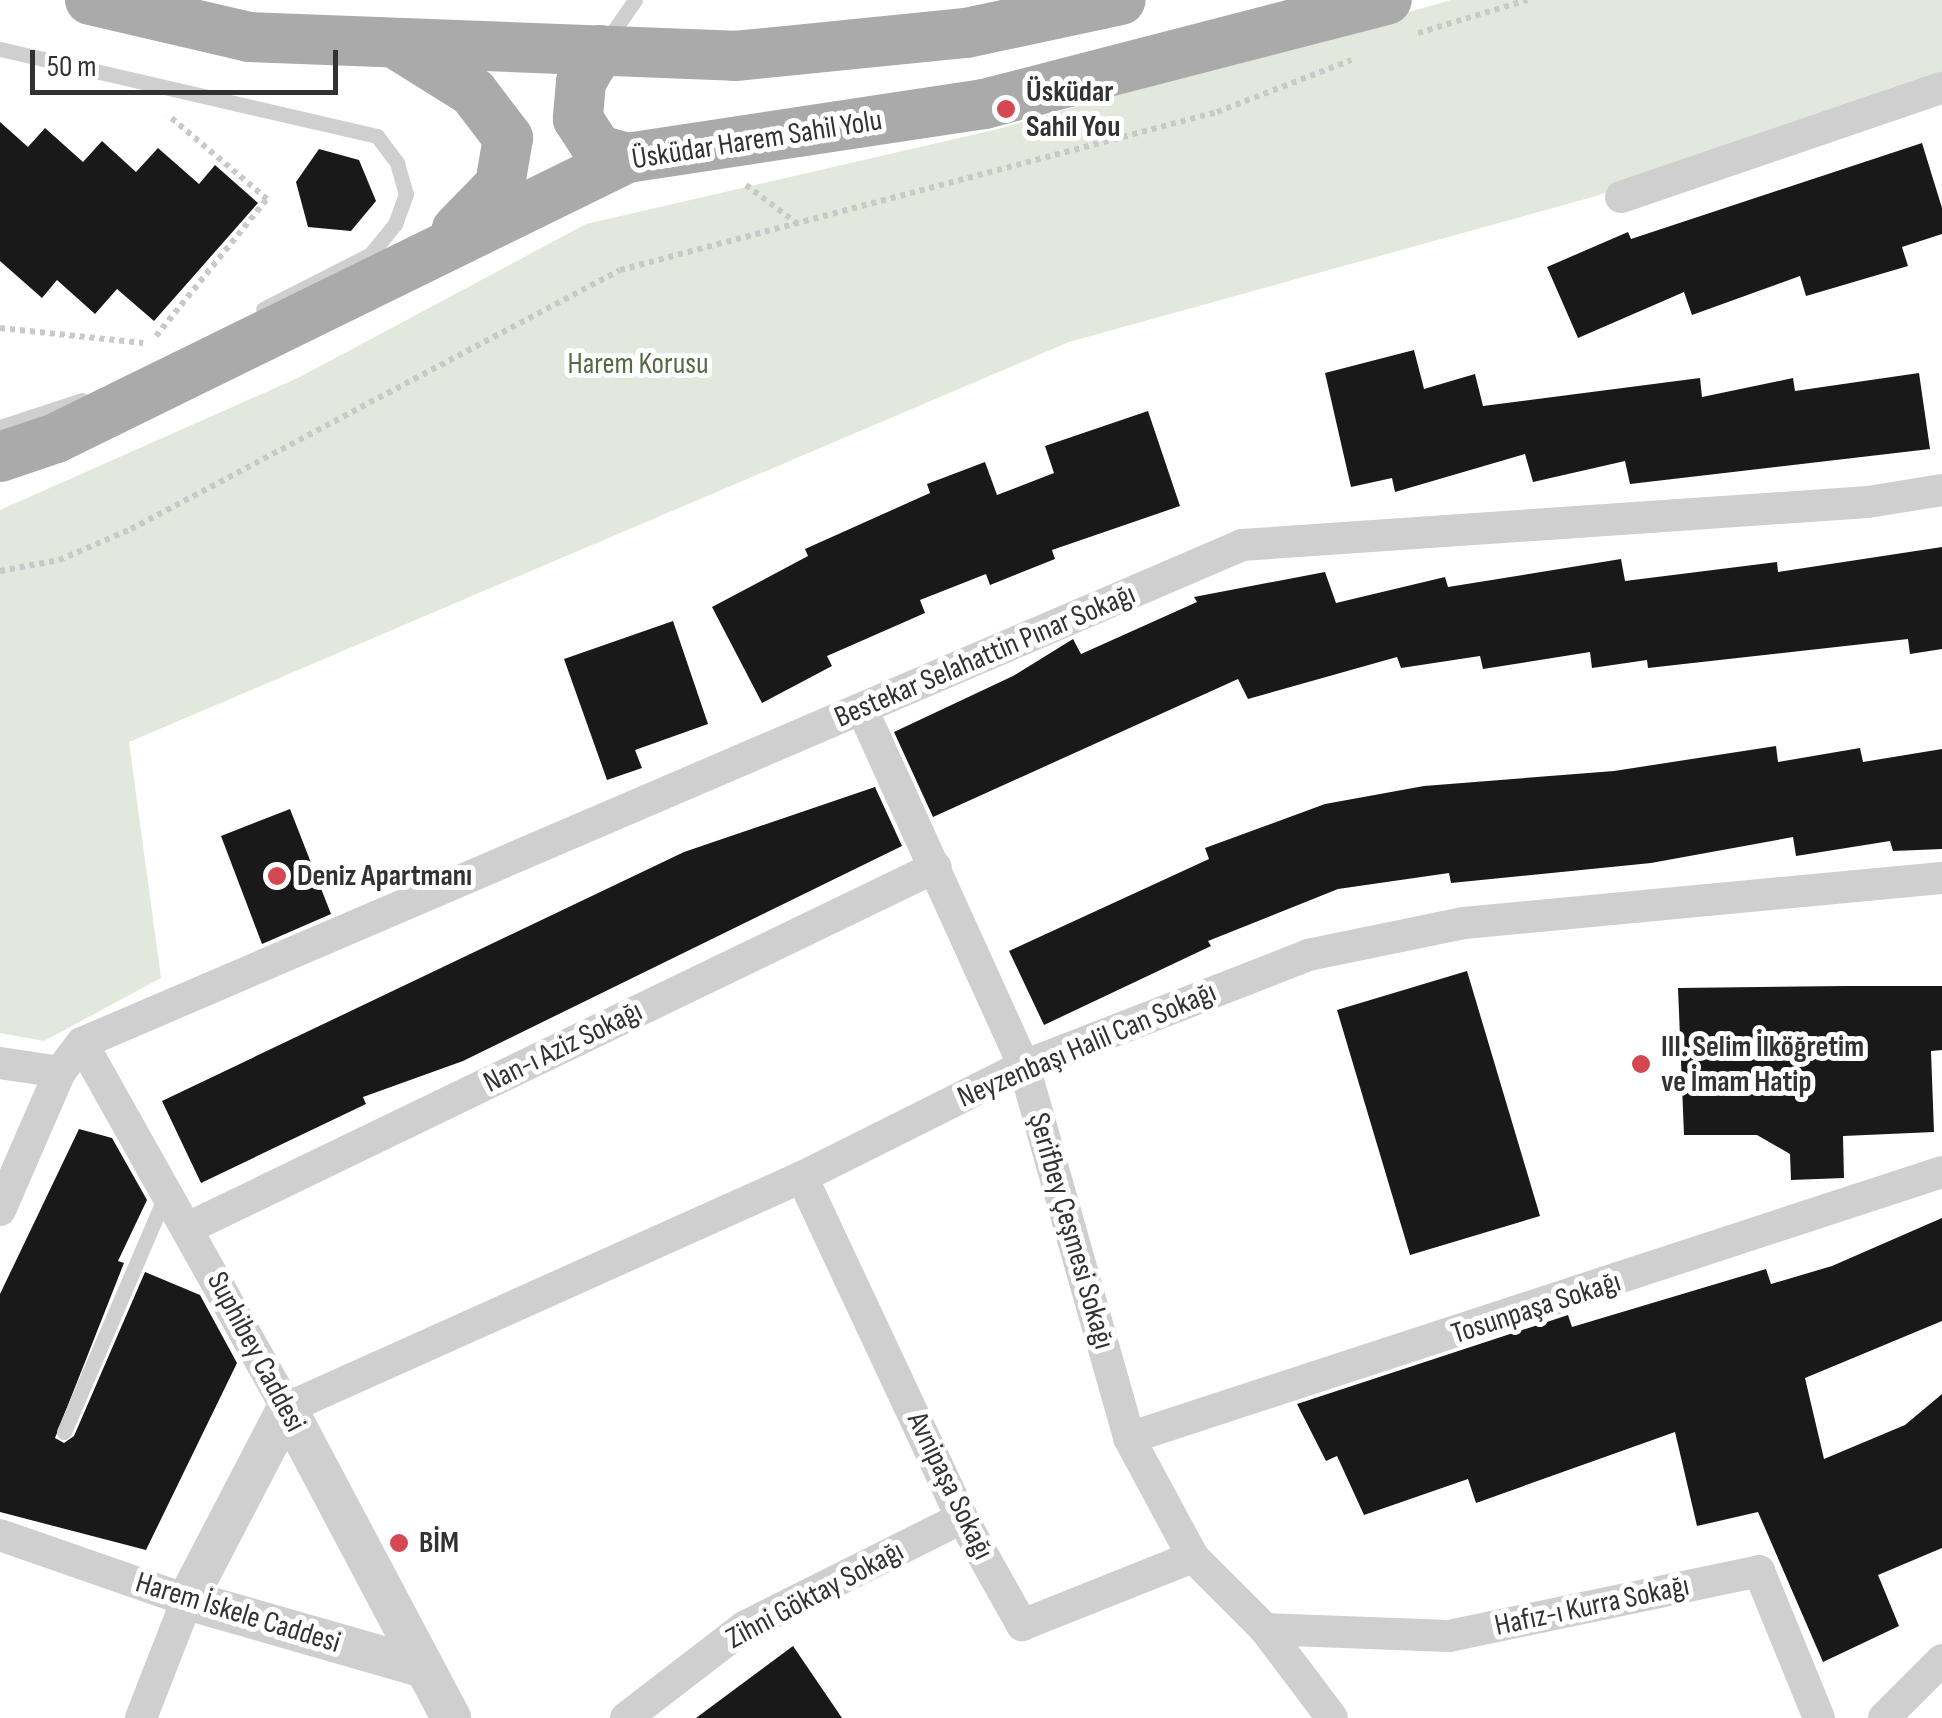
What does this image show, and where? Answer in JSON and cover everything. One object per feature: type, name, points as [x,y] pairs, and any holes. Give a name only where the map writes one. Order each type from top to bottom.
[{"type":"main road","points":[[90,0],[249,37],[401,46],[735,56],[966,33],[1121,0]]},
{"type":"main road","name":"Üsküdar Harem Sahil Yolu","points":[[0,457],[56,438],[627,158],[984,104],[1394,20]]},
{"type":"main road","points":[[401,46],[473,92],[508,138],[500,185],[483,208],[426,255]]},
{"type":"main road","points":[[600,50],[581,82],[578,119],[598,150],[627,158]]},
{"type":"street","points":[[1621,197],[1942,88]]},
{"type":"street","name":"Bestekar Selahattin Pınar Sokağı","points":[[82,1043],[1242,545],[1868,502],[1942,490]]},
{"type":"street","name":"Şerifbey Çeşmesi Sokağı","points":[[862,710],[1024,1066],[1129,1438],[1194,1557],[1266,1629],[1332,1718]]},
{"type":"street","name":"Nan-ı Aziz Sokağı","points":[[190,1226],[936,867]]},
{"type":"street","name":"Neyzenbaşı Halil Can Sokağı","points":[[287,1408],[802,1177],[1024,1066],[1328,951],[1464,924],[1942,878]]},
{"type":"street","points":[[0,1210],[60,1072],[82,1043]]},
{"type":"street","name":"Suphibey Caddesi","points":[[82,1043],[190,1226],[421,1667]]},
{"type":"street","points":[[0,1063],[60,1072]]},
{"type":"street","name":"Tosunpaşa Sokağı","points":[[1129,1438],[1942,1172]]},
{"type":"street","name":"Avnipaşa Sokağı","points":[[802,1177],[962,1518],[1022,1625],[1194,1557]]},
{"type":"street","points":[[141,1718],[187,1600],[287,1408]]},
{"type":"street","name":"Zihni Göktay Sokağı","points":[[626,1718],[744,1627],[962,1518]]},
{"type":"street","name":"Harem İskele Caddesi","points":[[0,1535],[187,1600],[421,1667]]},
{"type":"street","name":"Hafız-ı Kurra Sokağı","points":[[1266,1629],[1449,1636],[1760,1571],[1819,1718]]},
{"type":"street","points":[[1884,1718],[1942,1660]]},
{"type":"street","points":[[421,1667],[451,1718]]},
{"type":"lane","points":[[600,50],[634,0]]},
{"type":"lane","points":[[0,49],[178,86],[377,136],[397,163],[406,194],[396,224],[371,254],[248,317]]},
{"type":"lane","points":[[0,427],[101,391]]},
{"type":"lane","points":[[64,1432],[168,1190]]},
{"type":"path","points":[[1394,20],[1527,0]]},
{"type":"path","points":[[0,571],[60,560],[131,530],[620,270],[1217,112],[1364,54]]},
{"type":"path","points":[[0,328],[150,344],[267,199],[166,118],[178,86]]},
{"type":"path","points":[[742,181],[798,224]]},
{"type":"green space","name":"Harem Korusu","points":[[1451,0],[1942,0],[1942,76],[1596,196],[1069,342],[129,742],[161,978],[44,1041],[0,1033],[0,510],[298,378],[586,224],[998,129]]},
{"type":"building","points":[[0,122],[28,147],[45,128],[83,162],[102,141],[136,172],[158,148],[199,184],[215,165],[258,203],[154,321],[117,289],[95,314],[57,280],[42,298],[0,261]]},
{"type":"building","points":[[1922,143],[1942,208],[1942,234],[1902,247],[1908,266],[1806,296],[1800,276],[1692,315],[1684,292],[1578,338],[1547,267],[1628,232],[1631,239]]},
{"type":"building","points":[[319,149],[359,160],[376,201],[351,231],[308,227],[296,182]]},
{"type":"building","points":[[1414,350],[1424,389],[1475,374],[1483,406],[1700,378],[1702,397],[1793,378],[1795,391],[1919,373],[1930,449],[1630,484],[1625,461],[1533,482],[1525,454],[1395,492],[1392,478],[1351,487],[1325,373]]},
{"type":"building","points":[[1148,411],[1180,506],[1052,550],[1055,559],[990,585],[986,574],[920,600],[925,613],[827,656],[832,666],[762,703],[712,607],[808,556],[805,549],[930,493],[927,484],[985,462],[997,495],[1054,473],[1045,446]]},
{"type":"building","points":[[1942,547],[1942,649],[1910,654],[1908,639],[1648,668],[1647,660],[1592,668],[1590,652],[1483,669],[1480,656],[1401,668],[1397,657],[1248,699],[1238,679],[933,817],[894,732],[1013,676],[1073,639],[1081,654],[1197,602],[1194,597],[1325,572],[1336,603],[1445,577],[1448,587],[1621,559],[1625,581],[1777,562],[1778,572]]},
{"type":"building","points":[[673,621],[708,724],[635,750],[642,768],[607,780],[564,659]]},
{"type":"building","points":[[1776,746],[1778,762],[1860,748],[1863,762],[1942,749],[1942,849],[1893,851],[1890,841],[1796,856],[1793,837],[1651,863],[1451,883],[1449,873],[1338,889],[1208,941],[1211,946],[1044,1025],[1009,951],[1209,859],[1205,848],[1325,804],[1424,786],[1614,771]]},
{"type":"building","points":[[875,787],[902,846],[463,1061],[363,1097],[366,1104],[201,1183],[162,1101],[684,852]]},
{"type":"building","name":"Deniz Apartmanı","points":[[290,809],[331,914],[262,944],[221,836]]},
{"type":"building","points":[[1467,971],[1540,1216],[1410,1255],[1337,1010]]},
{"type":"building","points":[[1942,986],[1942,1050],[1931,1051],[1934,1132],[1843,1136],[1844,1178],[1791,1180],[1790,1154],[1757,1135],[1684,1135],[1678,988]]},
{"type":"building","points":[[79,1129],[112,1138],[147,1200],[118,1261],[124,1263],[55,1438],[64,1443],[74,1436],[145,1272],[200,1295],[237,1363],[146,1550],[0,1512],[0,1294]]},
{"type":"building","points":[[1942,1218],[1942,1321],[1805,1378],[1824,1459],[1905,1425],[1942,1394],[1942,1548],[1878,1575],[1899,1626],[1823,1662],[1758,1512],[1697,1526],[1675,1432],[1476,1503],[1468,1479],[1364,1515],[1337,1456],[1326,1461],[1297,1404],[1568,1315],[1572,1327],[1766,1269],[1771,1284],[1832,1266]]},
{"type":"building","points":[[793,1646],[842,1718],[696,1718]]},
{"type":"place","name":"Üsküdar Sahil You","points":[[1006,109]]},
{"type":"place","name":"Deniz Apartmanı","points":[[277,876]]},
{"type":"place","name":"III. Selim İlköğretim ve İmam Hatip","points":[[1641,1064]]},
{"type":"place","name":"BİM","points":[[399,1543]]}]
